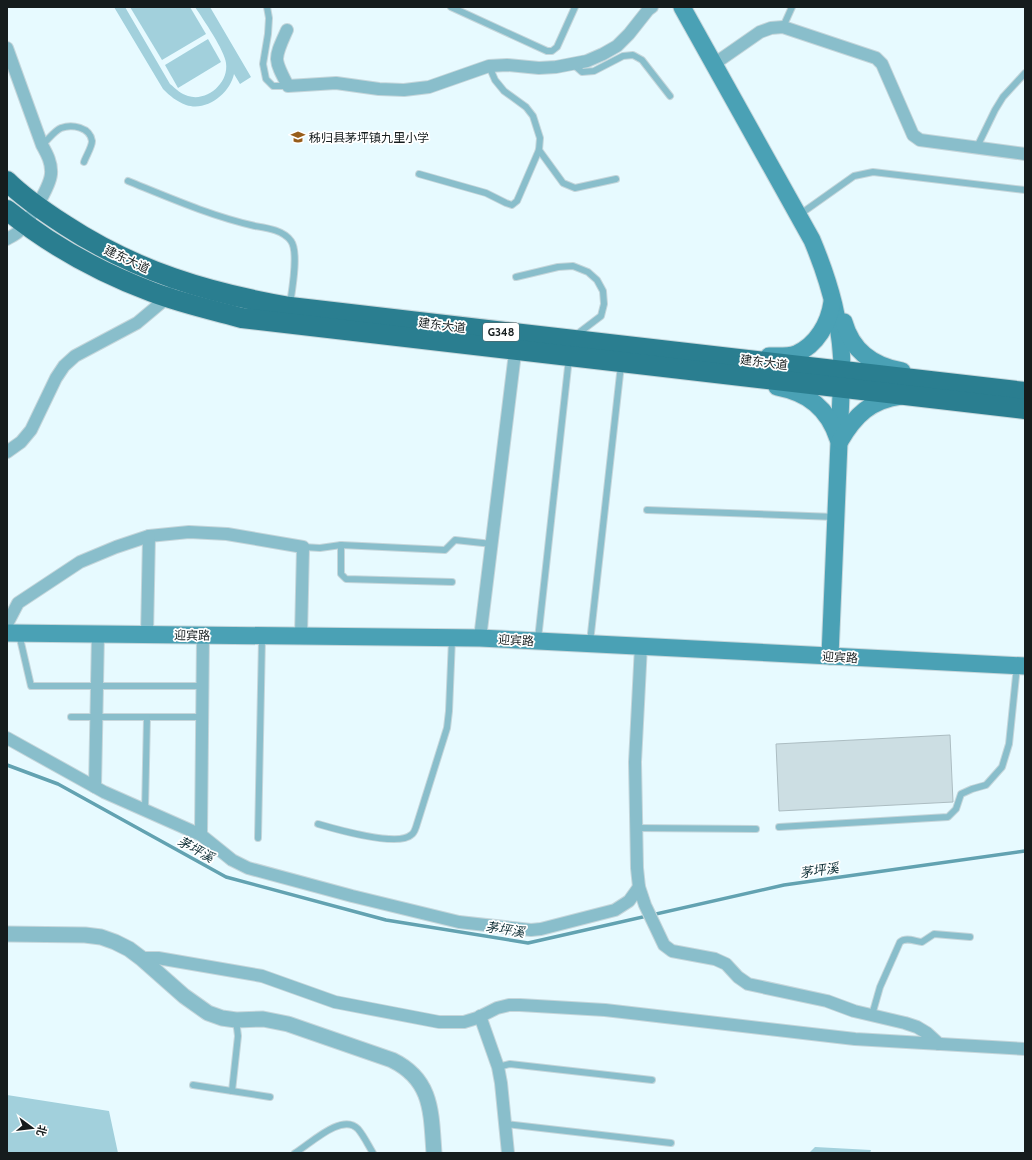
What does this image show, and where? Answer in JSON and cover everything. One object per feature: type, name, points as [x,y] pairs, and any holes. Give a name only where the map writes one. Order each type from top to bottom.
[{"type":"highway","name":"建东大道","points":[[7,181],[37,206],[72,230],[172,288],[242,318],[289,315],[842,379],[953,384],[1025,392]]},
{"type":"highway","name":"建东大道","points":[[7,210],[24,224],[70,255],[110,275],[153,293],[172,288]]},
{"type":"highway","name":"建东大道","points":[[842,379],[907,395],[1025,409]]},
{"type":"main road","points":[[682,7],[799,216],[824,267],[832,296],[842,352],[842,379],[830,656]]},
{"type":"main road","points":[[725,366],[758,355],[786,356],[803,350],[816,338],[824,327],[829,314],[832,296]]},
{"type":"main road","points":[[832,296],[841,314],[848,335],[860,353],[887,368],[916,373],[953,384]]},
{"type":"main road","points":[[725,366],[758,385],[795,391],[811,399],[829,419],[839,443]]},
{"type":"main road","points":[[839,443],[850,425],[864,410],[884,400],[907,395]]},
{"type":"main road","name":"迎宾路","points":[[11,630],[147,635],[480,638],[1021,666]]},
{"type":"street","points":[[287,30],[278,48],[276,58],[278,67],[288,86],[336,83],[379,89],[404,90],[429,87],[489,66],[507,65],[539,68],[556,67],[587,61],[617,46],[629,34],[647,8]]},
{"type":"street","points":[[714,64],[760,32],[771,28],[783,27],[876,58],[882,64],[913,135],[920,140],[1025,154]]},
{"type":"street","points":[[7,48],[42,145],[50,157],[51,174],[46,191],[37,206],[18,232],[7,239]]},
{"type":"street","points":[[7,452],[21,442],[31,430],[56,378],[64,366],[75,356],[137,323],[172,288]]},
{"type":"street","points":[[480,638],[516,342]]},
{"type":"street","points":[[11,630],[18,603],[80,562],[116,547],[149,536],[189,532],[227,534],[303,547],[301,636]]},
{"type":"street","points":[[147,635],[149,536]]},
{"type":"street","points":[[95,787],[98,634]]},
{"type":"street","points":[[201,835],[203,635]]},
{"type":"street","points":[[641,646],[635,762],[637,868],[639,887],[645,905],[664,945],[672,951],[715,959],[726,964],[738,977],[748,984],[828,1001],[854,1011],[917,1027],[927,1033],[939,1044]]},
{"type":"street","points":[[7,738],[95,787],[145,811],[201,835],[232,860],[248,868],[352,896],[459,922],[520,930],[541,929],[615,910],[629,901],[639,887]]},
{"type":"street","points":[[7,934],[85,935],[115,942],[129,949],[141,958],[196,1006],[208,1013],[222,1018],[236,1020],[263,1019],[288,1024],[392,1060],[402,1065],[416,1077],[425,1093],[431,1111],[434,1153]]},
{"type":"street","points":[[141,958],[158,958],[262,976],[335,1002],[426,1020],[451,1023],[464,1022],[497,1008],[509,1006],[597,1010],[825,1037],[1025,1049]]},
{"type":"street","points":[[480,1016],[498,1067],[508,1153]]},
{"type":"lane","points":[[268,7],[268,34],[263,64],[266,79],[273,86],[288,86]]},
{"type":"lane","points":[[451,7],[547,51],[552,51],[557,47],[575,7]]},
{"type":"lane","points":[[783,27],[792,7]]},
{"type":"lane","points":[[573,64],[582,72],[594,71],[623,56],[633,55],[642,60],[670,96]]},
{"type":"lane","points":[[419,174],[486,193],[512,205],[517,201],[538,150],[540,138],[533,116],[526,107],[504,91],[495,80],[489,66]]},
{"type":"lane","points":[[977,148],[995,110],[1003,97],[1025,73]]},
{"type":"lane","points":[[42,145],[60,129],[71,126],[81,128],[89,134],[92,142],[84,162]]},
{"type":"lane","points":[[538,150],[563,184],[576,188],[616,179]]},
{"type":"lane","points":[[799,216],[854,176],[873,172],[1025,190]]},
{"type":"lane","points":[[128,181],[215,216],[282,233],[292,241],[295,253],[295,265],[289,315]]},
{"type":"lane","points":[[516,277],[558,267],[573,266],[588,272],[597,280],[603,291],[604,304],[601,316],[589,324],[570,348],[538,641]]},
{"type":"lane","points":[[590,644],[623,354]]},
{"type":"lane","points":[[647,510],[836,517]]},
{"type":"lane","points":[[303,547],[320,548],[341,545],[445,550],[455,540],[492,544]]},
{"type":"lane","points":[[341,545],[340,574],[346,579],[452,582]]},
{"type":"lane","points":[[11,630],[31,686],[202,686]]},
{"type":"lane","points":[[258,838],[262,636]]},
{"type":"lane","points":[[318,824],[371,837],[402,839],[411,835],[416,827],[447,728],[452,638]]},
{"type":"lane","points":[[779,827],[948,817],[956,809],[961,794],[986,785],[1002,767],[1009,744],[1021,666]]},
{"type":"lane","points":[[71,717],[202,717]]},
{"type":"lane","points":[[145,811],[147,717]]},
{"type":"lane","points":[[636,828],[756,829]]},
{"type":"lane","points":[[872,1015],[880,987],[902,940],[906,939],[922,942],[931,935],[938,933],[970,937]]},
{"type":"lane","points":[[232,1091],[238,1036],[236,1020]]},
{"type":"lane","points":[[498,1067],[510,1064],[652,1080]]},
{"type":"lane","points":[[194,1085],[270,1097]]},
{"type":"lane","points":[[295,1153],[331,1128],[345,1124],[357,1128],[374,1153]]},
{"type":"lane","points":[[505,1124],[671,1143]]},
{"type":"shaded area","points":[[114,7],[125,7],[170,84],[183,94],[195,97],[209,93],[220,84],[226,70],[225,58],[222,51],[195,7],[210,7],[251,77],[240,84],[234,74],[232,81],[223,94],[202,106],[186,105],[179,102],[163,89]]},
{"type":"shaded area","points":[[130,7],[190,7],[206,34],[162,60]]},
{"type":"shaded area","points":[[208,39],[221,62],[178,88],[165,65]]},
{"type":"shaded area","points":[[7,1095],[109,1111],[118,1153],[7,1153]]},
{"type":"shaded area","points":[[815,1147],[871,1150],[870,1153],[809,1153]]},
{"type":"building","points":[[950,735],[953,802],[779,811],[776,744]]},
{"type":"waterway","name":"茅坪溪","points":[[7,765],[58,784],[226,877],[386,920],[528,943],[784,885],[1025,851]]},
{"type":"place","name":"秭归县茅坪镇九里小学","points":[[298,137]]}]
